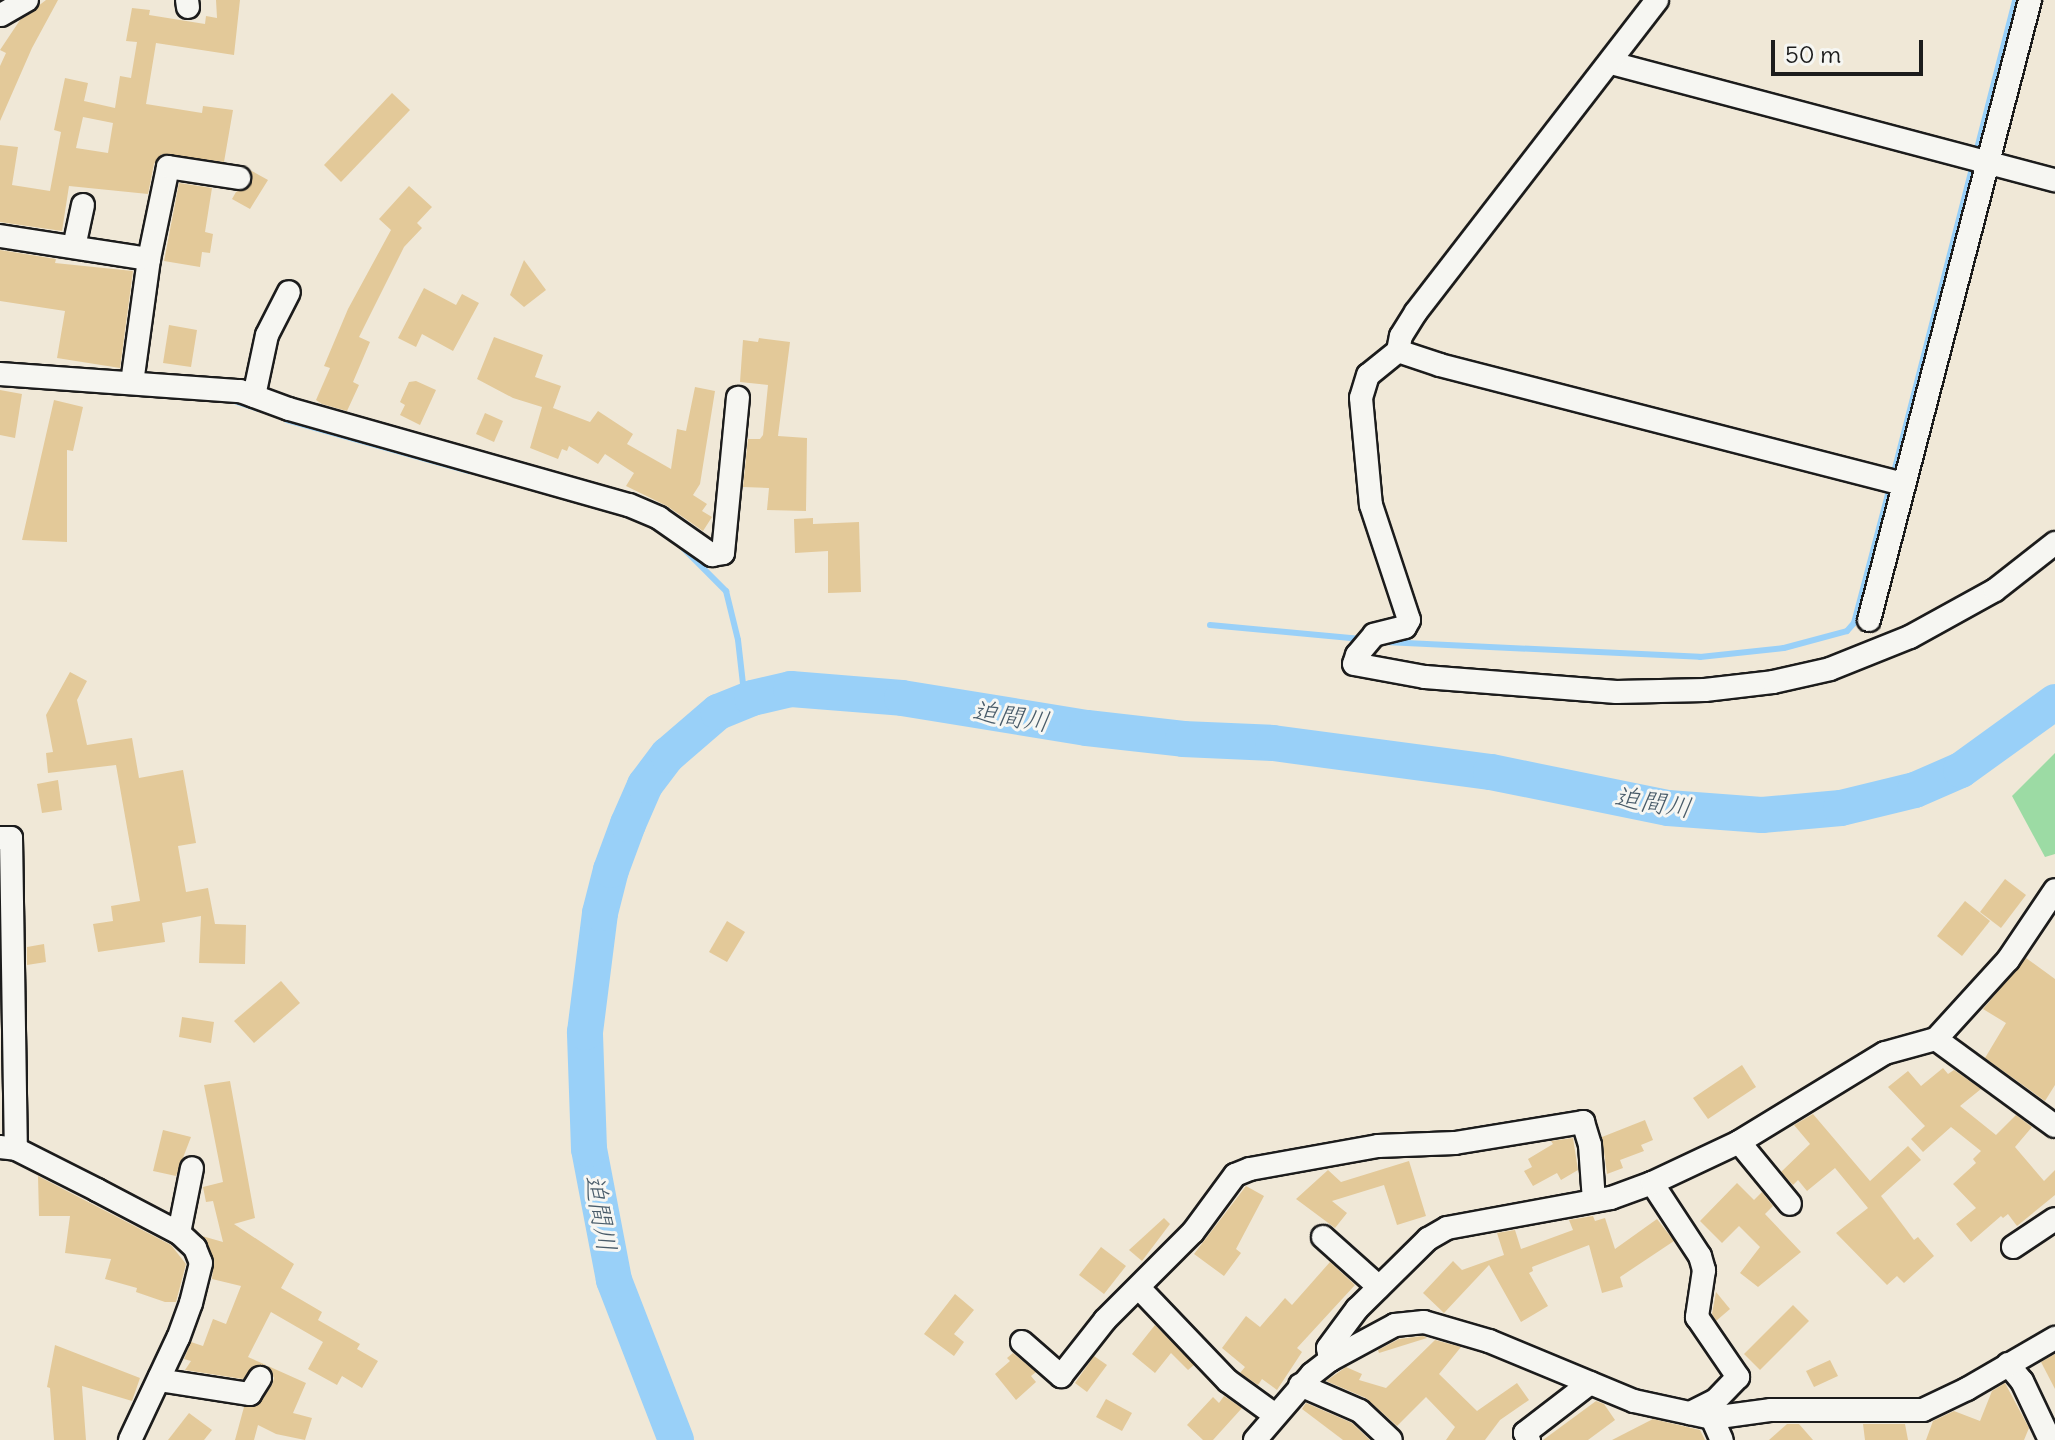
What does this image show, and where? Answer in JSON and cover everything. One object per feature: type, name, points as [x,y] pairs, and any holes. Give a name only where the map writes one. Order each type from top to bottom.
[{"type":"street","points":[[0,16],[6,0]]},
{"type":"street","points":[[0,16],[27,0]]},
{"type":"street","points":[[1657,0],[1416,312],[1401,336],[1398,351],[1368,375],[1361,398],[1371,505],[1409,620],[1405,627],[1374,635],[1357,655],[1354,664],[1425,677],[1616,692],[1705,690],[1773,682],[1861,658],[1930,627],[1995,590],[2055,543]]},
{"type":"street","points":[[1869,620],[2030,0]]},
{"type":"street","points":[[1611,63],[2055,180]]},
{"type":"street","points":[[132,383],[149,259],[168,167],[239,178]]},
{"type":"street","points":[[74,247],[83,205]]},
{"type":"street","points":[[0,236],[149,259]]},
{"type":"street","points":[[254,396],[267,335],[289,292]]},
{"type":"street","points":[[1398,351],[1440,365],[1903,484]]},
{"type":"street","points":[[0,374],[226,388],[629,505],[659,518],[712,555],[723,553],[738,398]]},
{"type":"street","points":[[0,838],[11,838],[8,1148],[179,1233],[195,1248],[201,1263],[178,1338],[136,1437]]},
{"type":"street","points":[[1330,1360],[1328,1348],[1357,1309],[1428,1239],[1447,1228],[1594,1201],[1652,1183],[1739,1142],[1885,1053],[1936,1039],[2008,960],[2055,890]]},
{"type":"street","points":[[1936,1039],[2055,1126]]},
{"type":"street","points":[[1022,1342],[1061,1376],[1105,1320],[1140,1289],[1193,1232],[1235,1175],[1284,1160],[1378,1146],[1455,1143],[1583,1122],[1590,1145],[1594,1201]]},
{"type":"street","points":[[1739,1142],[1790,1204]]},
{"type":"street","points":[[179,1233],[192,1168]]},
{"type":"street","points":[[1652,1183],[1700,1256],[1704,1270],[1697,1317],[1738,1377],[1701,1415]]},
{"type":"street","points":[[2013,1247],[2055,1219]]},
{"type":"street","points":[[1323,1237],[1379,1287]]},
{"type":"street","points":[[1140,1289],[1228,1381],[1275,1415]]},
{"type":"street","points":[[1255,1440],[1300,1385],[1330,1360],[1395,1325],[1424,1322],[1489,1341],[1634,1401],[1701,1415],[1771,1410],[1923,1410],[2055,1338]]},
{"type":"street","points":[[2008,1364],[2022,1381],[2050,1440]]},
{"type":"street","points":[[160,1377],[165,1381],[250,1394],[260,1378]]},
{"type":"street","points":[[1529,1440],[1525,1433],[1590,1383]]},
{"type":"street","points":[[1300,1385],[1360,1411],[1391,1440]]},
{"type":"street","points":[[1701,1415],[1722,1440]]},
{"type":"green space","points":[[2055,753],[2055,854],[2045,857],[2012,796]]},
{"type":"building","points":[[46,0],[58,0],[32,48],[0,121],[0,66],[6,53],[0,50],[20,20]]},
{"type":"building","points":[[216,0],[240,0],[234,55],[156,43],[146,104],[202,113],[203,106],[233,110],[224,162],[162,154],[154,164],[148,194],[69,186],[62,231],[0,222],[0,145],[18,147],[12,185],[50,191],[61,132],[54,130],[65,78],[88,83],[84,101],[115,108],[120,76],[131,78],[137,42],[126,41],[132,8],[150,10],[149,15],[205,24],[206,16],[217,18]],"holes":[[[83,117],[113,123],[108,153],[76,148]]]},
{"type":"building","points":[[392,93],[410,110],[341,182],[324,165]]},
{"type":"building","points":[[250,170],[268,180],[250,209],[232,199],[236,192],[250,186]]},
{"type":"building","points":[[179,183],[212,188],[205,232],[213,234],[210,253],[202,252],[200,267],[164,261]]},
{"type":"building","points":[[409,186],[432,207],[417,223],[422,228],[404,247],[359,337],[370,342],[353,382],[359,385],[347,411],[322,404],[316,400],[330,368],[324,366],[348,309],[391,230],[379,219]]},
{"type":"building","points":[[0,250],[56,259],[55,263],[133,271],[120,368],[57,358],[65,311],[0,301]]},
{"type":"building","points":[[524,260],[546,290],[524,307],[510,295]]},
{"type":"building","points":[[424,288],[456,305],[462,294],[479,303],[453,351],[422,334],[416,347],[398,338]]},
{"type":"building","points":[[169,325],[197,330],[191,367],[163,363]]},
{"type":"building","points":[[494,337],[543,355],[535,377],[561,386],[553,408],[590,422],[598,411],[633,434],[627,444],[671,469],[677,429],[686,431],[695,387],[715,391],[700,484],[693,495],[707,504],[702,511],[712,517],[703,531],[667,506],[626,486],[634,473],[605,454],[598,464],[569,446],[567,451],[562,449],[558,459],[530,448],[542,407],[513,398],[477,379]]},
{"type":"building","points":[[759,338],[790,342],[778,436],[807,438],[806,511],[767,510],[769,488],[743,487],[748,439],[760,439],[763,435],[768,385],[740,382],[743,340],[758,342]]},
{"type":"building","points":[[416,381],[436,390],[420,425],[400,415],[405,405],[400,402],[409,382]]},
{"type":"building","points":[[0,390],[22,394],[15,438],[0,435]]},
{"type":"building","points":[[54,400],[83,407],[73,451],[67,450],[67,542],[22,540]]},
{"type":"building","points":[[485,413],[503,421],[494,442],[476,434]]},
{"type":"building","points":[[813,518],[813,524],[859,522],[861,592],[828,593],[828,551],[795,553],[794,519]]},
{"type":"building","points":[[70,672],[87,681],[77,700],[87,745],[132,738],[139,778],[183,770],[196,843],[178,846],[186,892],[208,888],[215,924],[246,925],[245,964],[199,963],[201,916],[162,923],[165,942],[98,952],[93,924],[113,921],[111,906],[140,901],[116,765],[48,773],[46,753],[53,752],[46,715]]},
{"type":"building","points":[[58,780],[62,810],[42,813],[37,784]]},
{"type":"building","points":[[2005,879],[2026,895],[2001,928],[1980,912]]},
{"type":"building","points":[[1965,901],[1990,921],[1962,956],[1937,936]]},
{"type":"building","points":[[727,921],[745,932],[727,962],[709,952]]},
{"type":"building","points":[[44,944],[46,962],[27,965],[27,947]]},
{"type":"building","points":[[2026,958],[2055,979],[2055,1085],[2045,1101],[1985,1058],[2006,1023],[1983,1009]]},
{"type":"building","points":[[281,981],[300,1003],[254,1043],[234,1021]]},
{"type":"building","points":[[182,1017],[214,1022],[211,1043],[179,1037]]},
{"type":"building","points":[[1742,1065],[1756,1087],[1708,1119],[1693,1098]]},
{"type":"building","points":[[1943,1068],[1948,1074],[1954,1070],[1981,1089],[1960,1106],[1996,1135],[2016,1115],[2032,1127],[2015,1147],[2044,1181],[2055,1170],[2055,1195],[2017,1226],[2008,1214],[2003,1218],[2001,1216],[1971,1242],[1956,1224],[1976,1208],[1953,1184],[1976,1163],[1973,1159],[1981,1151],[1951,1127],[1923,1152],[1911,1139],[1925,1126],[1888,1087],[1908,1071],[1921,1086]]},
{"type":"building","points":[[230,1081],[255,1218],[234,1224],[294,1264],[281,1288],[322,1312],[318,1320],[360,1344],[357,1349],[378,1361],[362,1388],[342,1376],[337,1385],[308,1369],[323,1342],[271,1312],[248,1357],[266,1365],[253,1366],[243,1379],[185,1370],[191,1361],[184,1359],[191,1342],[203,1346],[213,1319],[226,1324],[241,1286],[212,1279],[214,1259],[202,1236],[223,1242],[213,1201],[206,1202],[203,1187],[223,1182],[204,1085]]},
{"type":"building","points":[[1813,1114],[1870,1181],[1908,1146],[1921,1160],[1881,1196],[1914,1240],[1918,1237],[1934,1256],[1904,1283],[1897,1276],[1887,1285],[1836,1233],[1868,1208],[1835,1168],[1807,1191],[1798,1180],[1793,1185],[1781,1172],[1810,1144],[1794,1125]]},
{"type":"building","points":[[1645,1120],[1653,1140],[1641,1145],[1644,1151],[1620,1160],[1623,1168],[1607,1174],[1602,1137]]},
{"type":"building","points":[[163,1130],[191,1137],[176,1176],[153,1171]]},
{"type":"building","points":[[1573,1138],[1578,1170],[1561,1180],[1557,1173],[1533,1186],[1524,1171],[1532,1167],[1528,1159],[1553,1144],[1551,1141]]},
{"type":"building","points":[[1409,1161],[1426,1216],[1397,1225],[1384,1185],[1332,1201],[1347,1213],[1335,1228],[1296,1199],[1328,1170],[1341,1182]]},
{"type":"building","points":[[38,1176],[171,1245],[186,1264],[176,1302],[165,1302],[136,1292],[137,1288],[105,1279],[111,1259],[65,1253],[70,1216],[39,1216]]},
{"type":"building","points":[[1737,1183],[1754,1200],[1762,1192],[1773,1206],[1765,1214],[1801,1252],[1758,1287],[1740,1273],[1760,1247],[1739,1226],[1722,1243],[1700,1221]]},
{"type":"building","points":[[1246,1186],[1264,1196],[1236,1249],[1241,1253],[1224,1276],[1194,1254]]},
{"type":"building","points":[[1593,1216],[1595,1221],[1605,1218],[1615,1249],[1657,1219],[1674,1241],[1620,1277],[1623,1287],[1602,1293],[1589,1245],[1532,1267],[1533,1271],[1529,1273],[1548,1306],[1521,1322],[1489,1265],[1444,1313],[1423,1293],[1453,1261],[1462,1270],[1504,1255],[1497,1233],[1515,1230],[1521,1249],[1573,1230],[1569,1220]]},
{"type":"building","points":[[1164,1218],[1170,1224],[1142,1261],[1129,1250]]},
{"type":"building","points":[[1101,1247],[1126,1266],[1104,1294],[1079,1275]]},
{"type":"building","points":[[1330,1262],[1355,1285],[1297,1348],[1302,1352],[1277,1390],[1262,1379],[1258,1385],[1240,1373],[1245,1367],[1222,1348],[1246,1316],[1260,1327],[1285,1298],[1292,1305]]},
{"type":"building","points":[[1716,1292],[1730,1309],[1716,1321],[1712,1314]]},
{"type":"building","points":[[955,1294],[974,1310],[954,1334],[964,1342],[954,1356],[924,1334]]},
{"type":"building","points":[[1793,1305],[1809,1321],[1760,1370],[1744,1354]]},
{"type":"building","points":[[1155,1325],[1194,1365],[1188,1370],[1171,1353],[1155,1373],[1132,1354]]},
{"type":"building","points":[[1427,1338],[1379,1353],[1378,1350],[1399,1339]]},
{"type":"building","points":[[1435,1340],[1461,1347],[1439,1374],[1477,1411],[1517,1383],[1529,1400],[1500,1420],[1485,1440],[1446,1440],[1455,1427],[1426,1397],[1397,1426],[1366,1398],[1326,1381],[1346,1367],[1362,1374],[1359,1380],[1386,1388]]},
{"type":"building","points":[[55,1345],[140,1378],[132,1401],[82,1386],[86,1440],[54,1440],[50,1388],[47,1387]]},
{"type":"building","points":[[1013,1353],[1036,1372],[1031,1376],[1036,1382],[1016,1400],[995,1374],[1010,1361],[1007,1358]]},
{"type":"building","points":[[2055,1354],[2055,1389],[2041,1362]]},
{"type":"building","points":[[1094,1356],[1107,1365],[1087,1392],[1075,1383]]},
{"type":"building","points":[[1830,1360],[1838,1376],[1814,1387],[1806,1371]]},
{"type":"building","points":[[268,1366],[306,1383],[293,1413],[312,1418],[305,1440],[276,1434],[258,1425],[254,1440],[235,1440],[244,1407],[257,1406],[272,1385],[274,1378]]},
{"type":"building","points":[[2005,1383],[2029,1428],[2024,1440],[1926,1440],[1933,1421],[1954,1411],[1980,1421],[1992,1391]]},
{"type":"building","points":[[1224,1396],[1242,1408],[1213,1440],[1203,1440],[1187,1425],[1213,1397],[1219,1403]]},
{"type":"building","points":[[1106,1399],[1132,1413],[1122,1431],[1096,1417]]},
{"type":"building","points":[[1596,1401],[1604,1404],[1615,1420],[1588,1440],[1543,1440]]},
{"type":"building","points":[[1306,1403],[1352,1423],[1370,1440],[1343,1440],[1302,1409]]},
{"type":"building","points":[[189,1413],[212,1430],[204,1440],[168,1440]]},
{"type":"building","points":[[1653,1419],[1700,1430],[1705,1440],[1612,1440]]},
{"type":"building","points":[[1787,1424],[1799,1424],[1813,1440],[1769,1440]]},
{"type":"building","points":[[1863,1424],[1905,1424],[1908,1440],[1865,1440]]},
{"type":"waterway","points":[[1893,476],[2015,0]]},
{"type":"waterway","points":[[231,400],[258,409]]},
{"type":"waterway","points":[[287,420],[469,471]]},
{"type":"waterway","points":[[1385,642],[1700,657],[1784,648],[1847,631],[1854,623],[1890,487]]},
{"type":"waterway","points":[[681,546],[726,591],[738,640],[745,701]]},
{"type":"waterway","points":[[1210,625],[1361,639]]},
{"type":"waterway","name":"迫間川","points":[[676,1440],[614,1280],[589,1149],[585,1032],[600,913],[611,870],[628,824],[645,785],[668,755],[718,712],[752,698],[791,689],[902,698],[1087,728],[1183,739],[1273,743],[1491,772],[1668,808],[1762,815],[1841,808],[1915,790],[1961,770],[2055,702]]}]
